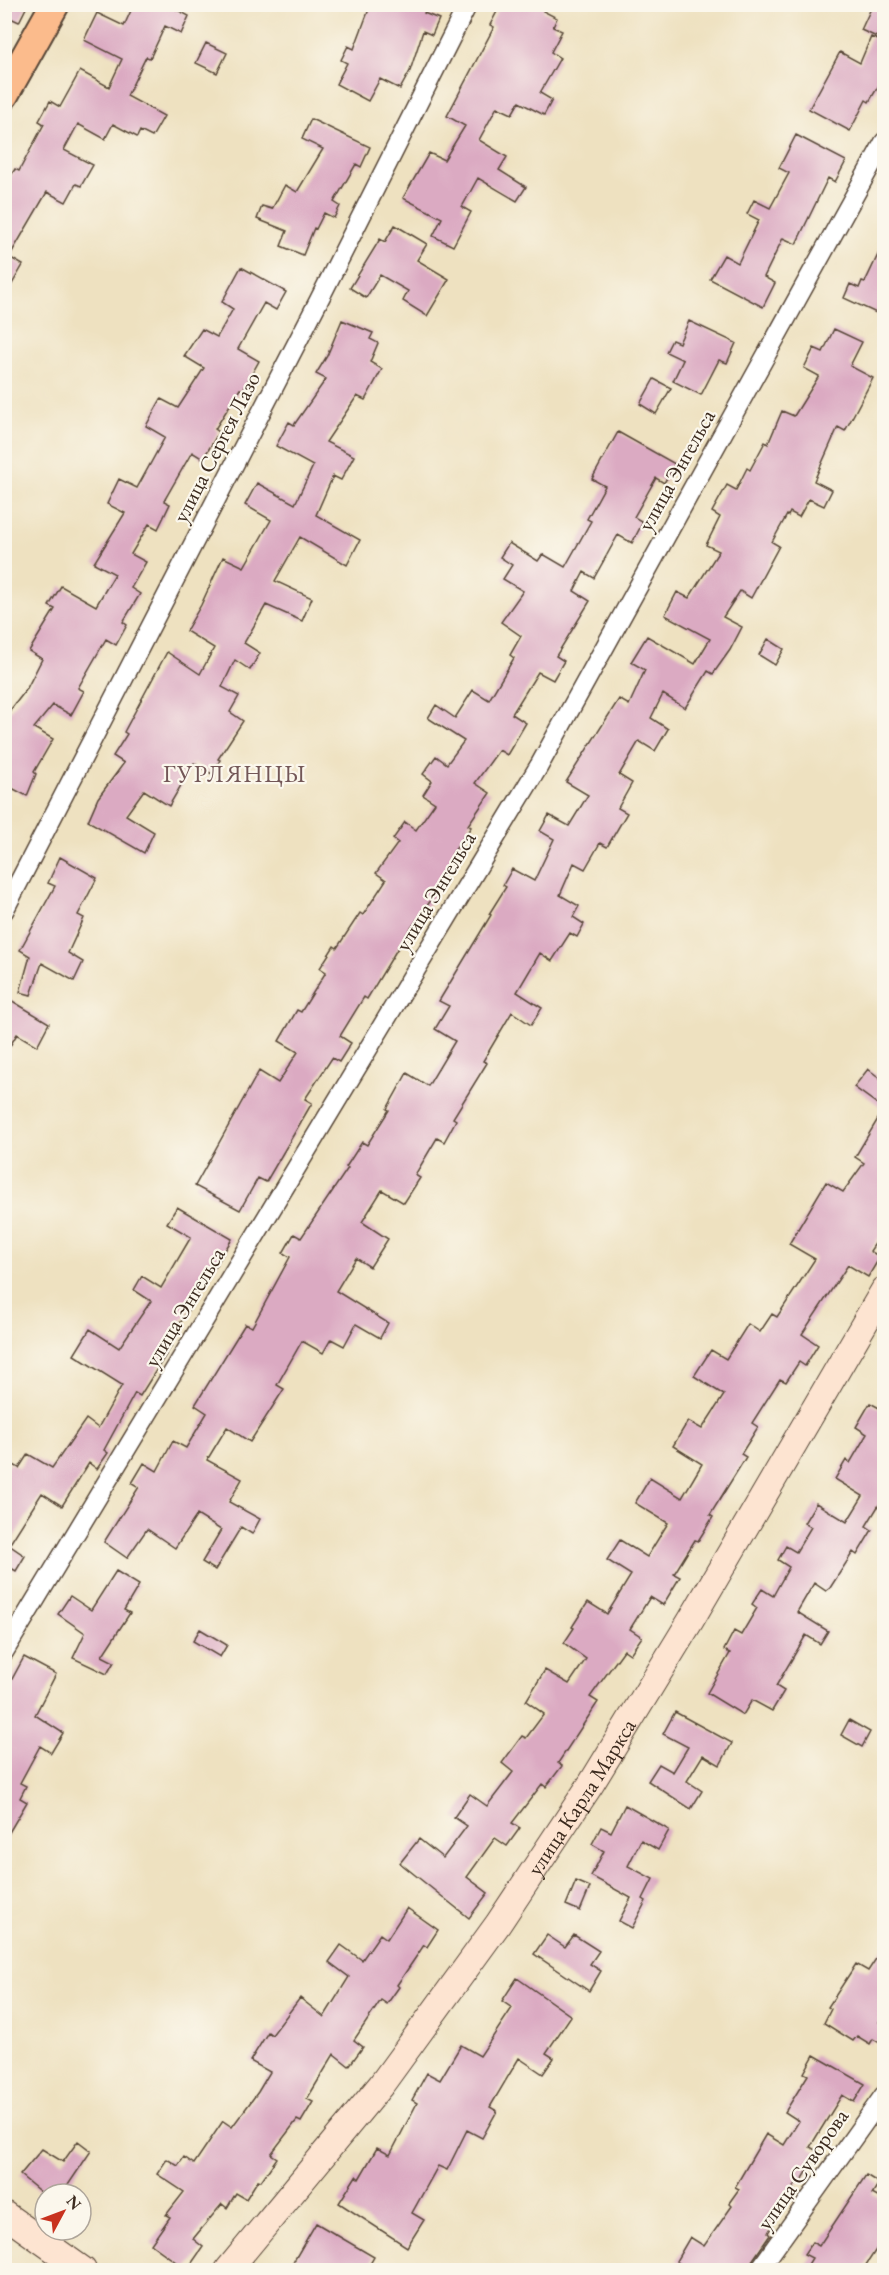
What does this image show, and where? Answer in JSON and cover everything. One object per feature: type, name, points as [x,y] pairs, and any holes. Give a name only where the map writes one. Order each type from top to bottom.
[{"type":"main road","points":[[4,94],[55,4]]},
{"type":"street","name":"улица Сергея Лазо","points":[[4,911],[324,290],[468,4]]},
{"type":"street","name":"улица Энгельса","points":[[4,1652],[539,766],[885,142]]},
{"type":"street","name":"улица Карла Маркса","points":[[228,2271],[381,2085],[498,1924],[591,1784],[691,1620],[885,1290]]},
{"type":"street","name":"улица Суворова","points":[[759,2271],[885,2095]]},
{"type":"street","points":[[4,2214],[83,2271]]},
{"type":"building","points":[[4,4],[28,4],[19,22],[4,15]]},
{"type":"building","points":[[134,4],[166,4],[189,16],[181,34],[165,26],[150,58],[146,57],[127,96],[164,116],[152,137],[140,131],[137,137],[113,124],[105,139],[78,124],[64,150],[93,165],[81,186],[76,184],[66,202],[47,192],[9,257],[23,265],[4,298],[4,186],[15,169],[19,171],[44,124],[39,121],[50,101],[60,107],[80,71],[109,87],[122,59],[84,40],[97,13],[124,26]]},
{"type":"building","points":[[371,4],[428,4],[424,13],[439,19],[432,35],[423,31],[410,71],[400,89],[380,79],[368,101],[336,84],[347,63],[341,60],[348,46],[354,49]]},
{"type":"building","points":[[501,4],[546,4],[543,11],[557,18],[553,27],[562,31],[551,52],[560,58],[540,93],[552,100],[544,115],[519,102],[512,114],[497,107],[479,140],[507,157],[499,170],[526,187],[517,201],[478,178],[462,207],[471,212],[453,246],[433,236],[442,218],[403,198],[429,153],[444,160],[465,126],[447,116],[494,27],[490,25]]},
{"type":"building","points":[[873,4],[885,4],[885,27],[879,38],[861,30]]},
{"type":"building","points":[[871,37],[885,43],[885,75],[869,102],[866,100],[850,131],[809,109],[840,52],[860,63]]},
{"type":"building","points":[[206,43],[227,53],[217,73],[196,63]]},
{"type":"building","points":[[311,119],[370,147],[361,167],[356,164],[334,202],[340,206],[334,218],[324,213],[316,229],[314,228],[303,255],[281,246],[287,231],[257,219],[262,206],[272,209],[285,185],[297,192],[323,149],[302,139]]},
{"type":"building","points":[[796,135],[846,161],[835,182],[828,178],[796,244],[783,238],[764,277],[775,283],[763,307],[710,279],[724,255],[738,263],[759,220],[747,214],[754,200],[770,208],[789,173],[779,168]]},
{"type":"building","points":[[395,225],[427,244],[417,260],[449,279],[427,316],[403,301],[408,291],[380,275],[366,298],[350,288],[380,239],[385,242]]},
{"type":"building","points":[[885,240],[885,317],[844,298],[850,284],[859,288],[862,281],[865,282]]},
{"type":"building","points":[[241,267],[286,292],[276,310],[264,303],[238,349],[259,361],[243,390],[240,389],[215,429],[219,432],[203,459],[192,452],[164,501],[170,504],[158,529],[149,524],[131,554],[146,562],[131,588],[140,594],[123,622],[127,625],[116,645],[106,639],[78,688],[84,691],[71,715],[53,705],[34,728],[53,739],[34,772],[36,774],[27,796],[4,784],[4,718],[26,690],[42,659],[29,651],[55,609],[49,606],[61,586],[96,606],[115,574],[94,563],[125,513],[107,504],[119,479],[137,488],[165,437],[146,426],[161,399],[178,408],[204,368],[184,356],[202,329],[217,337],[233,309],[222,302]]},
{"type":"building","points":[[342,320],[373,333],[370,339],[378,343],[370,362],[382,369],[365,400],[357,396],[326,442],[354,456],[341,480],[333,476],[316,515],[360,540],[347,565],[300,537],[275,581],[312,598],[302,621],[266,605],[244,643],[260,653],[250,670],[235,660],[222,687],[239,696],[230,712],[243,721],[218,759],[220,760],[212,774],[194,763],[169,806],[144,790],[126,815],[154,832],[144,853],[88,821],[98,798],[124,763],[113,756],[127,734],[124,732],[167,652],[200,674],[214,648],[186,631],[223,557],[244,567],[271,520],[245,505],[257,483],[295,504],[313,466],[276,446],[289,422],[294,425],[326,379],[316,374],[327,356]]},
{"type":"building","points":[[689,321],[736,343],[727,363],[719,360],[701,395],[673,381],[683,360],[666,352],[672,340],[679,343]]},
{"type":"building","points":[[834,329],[862,342],[850,366],[873,378],[845,431],[838,427],[814,481],[832,490],[824,506],[809,499],[799,517],[790,512],[787,515],[772,542],[779,546],[751,598],[740,591],[723,617],[742,627],[730,650],[713,674],[708,671],[685,708],[663,694],[651,718],[668,729],[655,751],[639,741],[619,775],[632,783],[618,808],[627,813],[607,847],[600,843],[585,869],[574,863],[560,895],[579,906],[573,917],[584,924],[577,937],[570,933],[552,961],[540,953],[517,992],[542,1008],[531,1025],[512,1012],[483,1061],[487,1063],[453,1118],[456,1120],[444,1142],[437,1138],[415,1175],[420,1178],[404,1203],[382,1190],[362,1222],[388,1239],[370,1267],[356,1258],[336,1291],[388,1323],[380,1338],[356,1324],[344,1346],[331,1339],[323,1353],[302,1341],[277,1385],[284,1389],[250,1442],[227,1427],[207,1460],[242,1479],[229,1502],[260,1519],[252,1534],[241,1527],[215,1570],[202,1562],[221,1530],[197,1515],[175,1548],[147,1529],[127,1558],[104,1542],[139,1487],[132,1483],[144,1463],[157,1471],[173,1441],[186,1448],[207,1413],[195,1405],[245,1324],[252,1327],[290,1257],[283,1253],[294,1234],[301,1238],[348,1168],[346,1167],[362,1142],[367,1145],[389,1110],[387,1109],[407,1073],[428,1086],[455,1041],[435,1029],[449,1006],[439,1001],[491,915],[489,914],[506,887],[503,885],[512,869],[534,881],[554,839],[540,831],[549,815],[569,826],[588,795],[566,782],[619,699],[629,705],[645,670],[631,662],[647,636],[695,664],[710,639],[665,615],[677,592],[689,598],[719,551],[706,545],[720,517],[712,512],[727,485],[736,490],[747,468],[750,470],[765,442],[768,444],[782,411],[794,416],[819,376],[804,368],[814,348],[823,352]]},
{"type":"building","points":[[654,379],[671,388],[656,414],[640,404]]},
{"type":"building","points":[[618,432],[675,464],[664,483],[656,478],[634,517],[643,522],[632,543],[618,535],[594,578],[584,572],[574,591],[590,601],[556,656],[564,661],[553,680],[538,672],[512,714],[526,723],[507,755],[499,750],[475,783],[490,793],[468,825],[471,827],[452,854],[456,857],[436,887],[439,889],[402,941],[367,999],[364,997],[340,1036],[351,1043],[339,1062],[332,1058],[305,1099],[312,1103],[266,1182],[258,1178],[240,1210],[195,1186],[259,1071],[278,1083],[298,1052],[279,1041],[297,1010],[301,1012],[326,972],[320,968],[334,946],[337,948],[360,913],[363,915],[386,880],[376,873],[398,843],[393,839],[405,822],[416,830],[435,803],[423,795],[432,781],[423,774],[436,756],[447,764],[464,741],[428,718],[436,705],[455,718],[473,690],[489,700],[514,658],[510,655],[521,636],[501,622],[523,591],[503,579],[512,565],[500,557],[509,543],[538,561],[543,554],[565,567],[591,521],[587,519],[605,486],[592,479]]},
{"type":"building","points":[[768,639],[784,649],[775,665],[759,655]]},
{"type":"building","points":[[60,857],[97,878],[78,915],[84,918],[68,953],[83,962],[74,981],[42,963],[31,995],[20,992],[30,956],[20,950],[55,886],[48,883]]},
{"type":"building","points":[[4,996],[49,1023],[37,1046],[17,1034],[4,1056]]},
{"type":"building","points":[[868,1069],[885,1082],[885,1229],[870,1251],[880,1257],[868,1277],[848,1265],[802,1334],[818,1345],[805,1366],[799,1362],[786,1382],[780,1379],[752,1423],[758,1427],[741,1454],[746,1457],[710,1515],[713,1517],[698,1541],[695,1540],[674,1574],[680,1577],[663,1605],[650,1597],[630,1629],[642,1637],[630,1654],[624,1650],[590,1697],[598,1702],[558,1763],[562,1766],[546,1787],[542,1784],[512,1823],[520,1828],[507,1846],[495,1838],[467,1877],[488,1893],[469,1918],[400,1863],[419,1839],[443,1858],[467,1826],[454,1817],[470,1794],[487,1806],[513,1772],[502,1763],[522,1736],[526,1738],[544,1714],[526,1701],[545,1670],[569,1684],[586,1659],[564,1643],[574,1628],[572,1627],[588,1602],[607,1614],[631,1575],[607,1560],[620,1540],[647,1557],[668,1523],[635,1503],[650,1478],[682,1498],[702,1464],[673,1446],[688,1421],[702,1429],[724,1395],[694,1376],[711,1350],[726,1359],[748,1324],[760,1332],[772,1314],[777,1317],[815,1259],[789,1244],[826,1182],[843,1192],[864,1163],[855,1157],[884,1109],[854,1087]]},
{"type":"building","points":[[177,1207],[232,1239],[168,1343],[172,1345],[140,1396],[135,1393],[104,1450],[108,1453],[97,1469],[89,1463],[62,1506],[42,1493],[9,1545],[25,1556],[16,1571],[4,1564],[4,1471],[10,1463],[19,1468],[28,1454],[52,1468],[86,1419],[98,1428],[122,1385],[74,1355],[90,1329],[119,1348],[151,1301],[134,1290],[142,1276],[161,1288],[191,1237],[167,1223]]},
{"type":"building","points":[[870,1403],[885,1411],[885,1495],[866,1526],[872,1530],[857,1555],[853,1552],[830,1588],[826,1591],[814,1583],[797,1612],[828,1631],[820,1644],[806,1635],[776,1686],[784,1691],[772,1711],[752,1700],[743,1715],[707,1693],[730,1653],[724,1650],[734,1631],[741,1635],[757,1608],[752,1604],[762,1589],[773,1596],[789,1567],[778,1560],[786,1546],[796,1552],[811,1527],[804,1523],[816,1503],[847,1522],[863,1496],[835,1479],[846,1460],[850,1463],[867,1434],[856,1427]]},
{"type":"building","points":[[116,1571],[139,1585],[124,1610],[130,1613],[102,1656],[114,1662],[107,1674],[73,1658],[85,1633],[58,1614],[70,1596],[91,1610]]},
{"type":"building","points":[[200,1629],[227,1645],[220,1657],[193,1641]]},
{"type":"building","points":[[24,1657],[56,1674],[35,1715],[63,1733],[51,1753],[40,1746],[20,1783],[26,1786],[20,1798],[27,1802],[4,1841],[4,1694]]},
{"type":"building","points":[[675,1712],[732,1743],[720,1765],[703,1755],[687,1781],[702,1791],[691,1809],[648,1781],[659,1764],[673,1772],[688,1747],[663,1734]]},
{"type":"building","points":[[849,1720],[870,1732],[862,1747],[841,1735]]},
{"type":"building","points":[[625,1805],[669,1830],[658,1850],[641,1840],[628,1866],[653,1879],[643,1899],[646,1901],[632,1928],[619,1921],[631,1898],[591,1876],[604,1851],[592,1844],[601,1827],[611,1832]]},
{"type":"building","points":[[576,1881],[590,1887],[580,1911],[566,1905]]},
{"type":"building","points":[[407,1908],[438,1930],[427,1947],[424,1945],[387,2004],[381,2000],[354,2040],[363,2047],[349,2066],[334,2054],[307,2099],[313,2102],[301,2122],[297,2120],[271,2154],[277,2158],[261,2181],[258,2180],[246,2199],[236,2193],[227,2208],[222,2204],[193,2239],[203,2247],[187,2270],[151,2244],[170,2217],[166,2215],[184,2192],[157,2174],[167,2159],[178,2166],[184,2157],[194,2164],[223,2121],[232,2127],[270,2072],[250,2061],[268,2032],[272,2035],[300,1998],[324,2017],[349,1977],[329,1962],[341,1945],[362,1960],[380,1934],[387,1939]]},
{"type":"building","points":[[547,1935],[565,1947],[574,1935],[599,1951],[590,1964],[601,1971],[589,1991],[534,1954]]},
{"type":"building","points":[[885,1945],[885,2013],[879,2022],[885,2026],[885,2046],[873,2039],[870,2044],[857,2036],[853,2041],[824,2023],[831,2009],[828,2007],[856,1964],[868,1971]]},
{"type":"building","points":[[517,1978],[571,2016],[546,2053],[554,2058],[543,2074],[519,2058],[490,2107],[497,2111],[482,2138],[467,2130],[447,2170],[438,2166],[412,2213],[424,2220],[407,2247],[339,2203],[356,2176],[359,2179],[377,2148],[390,2155],[417,2103],[412,2100],[427,2073],[440,2080],[461,2045],[480,2056],[512,2008],[502,2001]]},
{"type":"building","points":[[814,2055],[865,2084],[854,2102],[842,2095],[810,2147],[819,2152],[801,2182],[798,2180],[768,2233],[770,2235],[745,2271],[691,2271],[676,2261],[690,2237],[704,2246],[732,2206],[729,2203],[739,2189],[735,2187],[766,2134],[784,2145],[799,2121],[785,2112],[808,2075],[804,2073]]},
{"type":"building","points":[[78,2141],[91,2151],[70,2182],[33,2182],[33,2186],[20,2175],[42,2149],[63,2162]]},
{"type":"building","points":[[866,2175],[879,2183],[872,2194],[885,2201],[885,2236],[862,2271],[804,2271],[812,2258],[804,2254],[812,2242],[819,2246]]},
{"type":"building","points":[[316,2223],[374,2257],[366,2271],[288,2271]]},
{"type":"district","name":"ГУРЛЯНЦЫ","points":[[235,774]]}]
